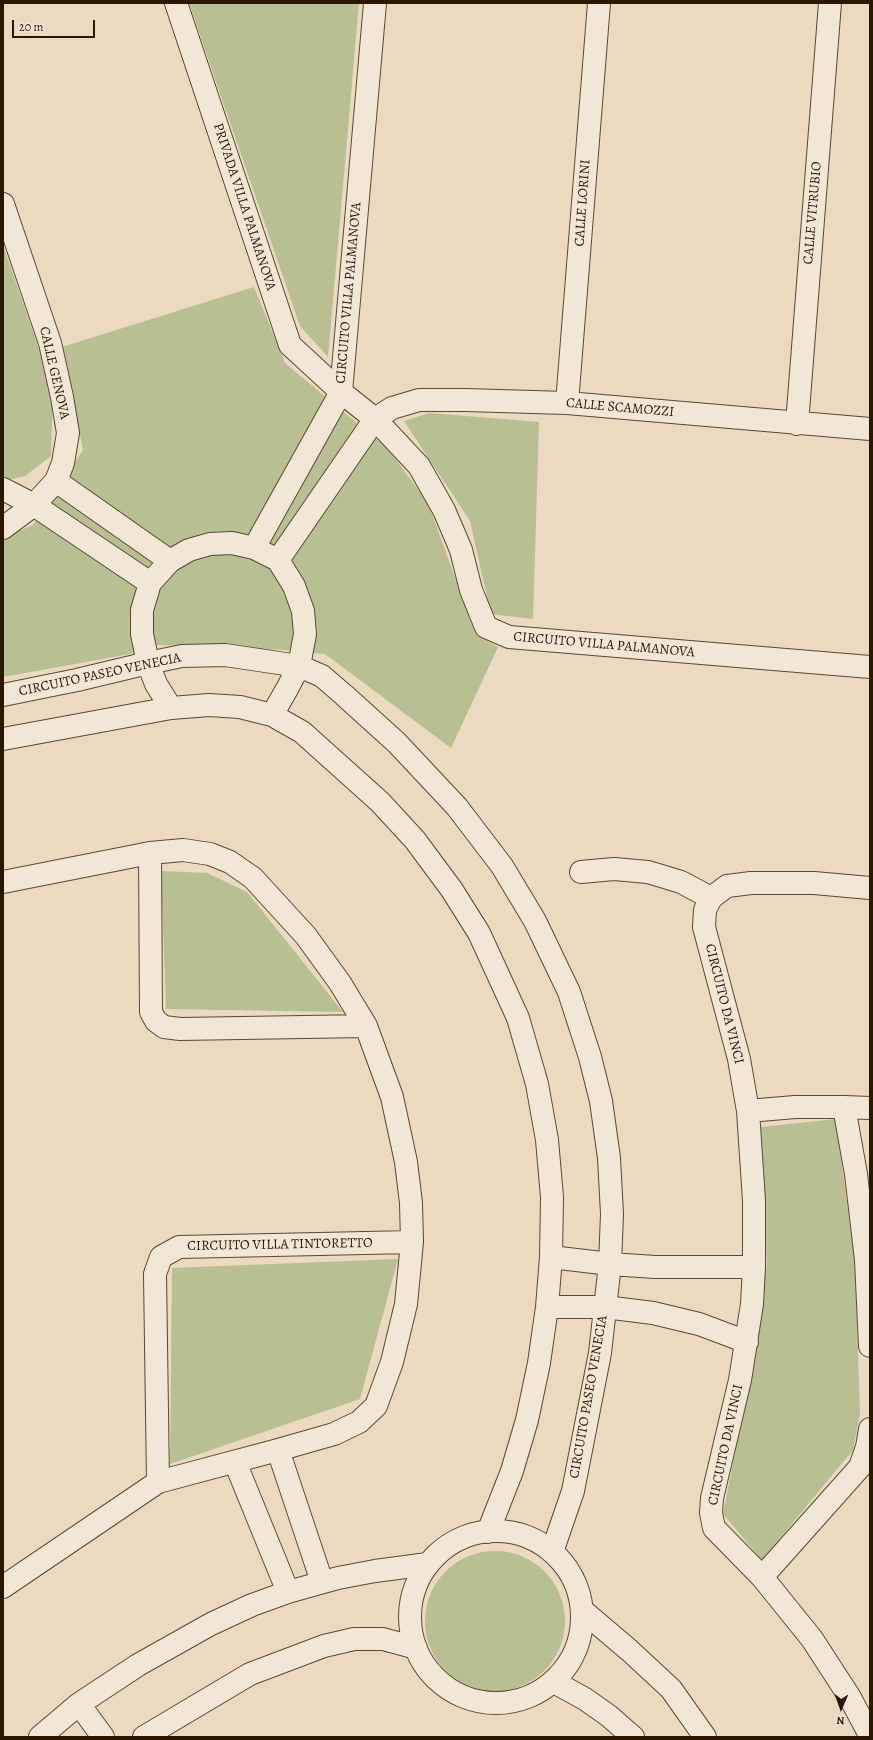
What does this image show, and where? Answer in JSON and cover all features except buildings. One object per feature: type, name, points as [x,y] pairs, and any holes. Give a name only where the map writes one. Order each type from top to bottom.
[{"type":"street","name":"PRIVADA VILLA PALMANOVA","points":[[176,3],[290,345],[340,392]]},
{"type":"street","name":"CIRCUITO VILLA PALMANOVA","points":[[374,3],[340,392],[375,419],[419,466],[444,510],[460,550],[471,590],[486,627],[498,634],[509,637],[870,667]]},
{"type":"street","name":"CALLE LORINI","points":[[567,403],[598,3]]},
{"type":"street","name":"CALLE VITRUBIO","points":[[797,424],[830,3]]},
{"type":"street","name":"CALLE GENOVA","points":[[3,204],[50,343],[62,397],[68,433],[63,463],[56,480]]},
{"type":"street","points":[[254,548],[340,392]]},
{"type":"street","name":"CALLE SCAMOZZI","points":[[375,419],[392,408],[419,400],[465,400],[567,403],[797,424],[870,429]]},
{"type":"street","points":[[278,560],[375,419]]},
{"type":"street","points":[[3,528],[34,504],[56,480],[170,561]]},
{"type":"street","points":[[3,489],[34,504],[150,583]]},
{"type":"street","points":[[171,708],[156,684],[148,663],[142,634],[142,610],[150,583],[170,561],[189,550],[210,544],[232,543],[254,548],[278,560],[294,586],[302,611],[305,634],[298,666],[287,690],[272,715]]},
{"type":"street","name":"CIRCUITO PASEO VENECIA","points":[[3,695],[182,656],[225,655],[298,666],[322,676],[397,743],[457,807],[502,866],[535,920],[569,992],[590,1057],[601,1101],[609,1165],[612,1214],[610,1264],[600,1353],[574,1484],[552,1552]]},
{"type":"street","points":[[3,739],[171,708],[209,705],[240,707],[272,715],[302,732],[380,802],[415,840],[452,890],[479,933],[518,1018],[537,1084],[547,1140],[552,1197],[551,1257],[547,1307],[539,1363],[527,1420],[512,1471],[488,1532]]},
{"type":"street","points":[[3,882],[150,852],[183,850],[210,854],[230,862],[253,878],[306,936],[340,982],[366,1026],[392,1097],[405,1155],[411,1203],[412,1242],[406,1304],[392,1362],[376,1406],[359,1422],[334,1434],[158,1482],[3,1587]]},
{"type":"street","points":[[150,852],[151,1012],[156,1022],[164,1027],[180,1029],[366,1026]]},
{"type":"street","points":[[581,872],[614,869],[648,872],[681,882],[711,898],[727,886],[751,883],[814,883],[870,888]]},
{"type":"street","name":"CIRCUITO DA VINCI","points":[[711,898],[705,910],[704,927],[739,1059],[748,1110],[754,1201],[754,1267],[752,1304],[747,1342],[740,1380],[712,1498],[711,1513],[714,1528],[762,1577],[812,1639],[849,1696],[870,1735]]},
{"type":"street","points":[[844,1106],[856,1174],[866,1260],[870,1346]]},
{"type":"street","points":[[748,1110],[844,1106],[870,1108]]},
{"type":"street","name":"CIRCUITO VILLA TINTORETTO","points":[[158,1482],[155,1274],[161,1257],[179,1248],[412,1242]]},
{"type":"street","points":[[551,1257],[610,1264],[704,1268],[754,1267]]},
{"type":"street","points":[[547,1307],[605,1307],[653,1313],[700,1324],[747,1342]]},
{"type":"street","points":[[762,1577],[860,1467],[867,1447],[870,1428]]},
{"type":"street","points":[[278,1450],[322,1582]]},
{"type":"street","points":[[234,1462],[288,1592]]},
{"type":"street","points":[[488,1532],[511,1532],[533,1540],[552,1552],[568,1569],[578,1589],[583,1612],[580,1638],[570,1662],[554,1682],[529,1697],[502,1704],[474,1700],[447,1689],[427,1669],[416,1648],[410,1623],[411,1602],[417,1582],[428,1564],[455,1542],[488,1532]]},
{"type":"street","points":[[40,1737],[79,1704],[138,1665],[211,1624],[252,1605],[322,1582],[375,1571],[428,1564]]},
{"type":"street","points":[[583,1612],[629,1650],[671,1689],[705,1737]]},
{"type":"street","points":[[144,1737],[250,1674],[324,1646],[354,1639],[383,1639],[416,1648]]},
{"type":"street","points":[[554,1682],[585,1699],[609,1716],[633,1737]]},
{"type":"street","points":[[79,1704],[103,1737]]},
{"type":"green space","points":[[189,3],[359,3],[328,357],[300,326]]},
{"type":"green space","points":[[3,245],[53,390],[51,456],[25,476],[7,480],[3,476]]},
{"type":"green space","points":[[254,287],[285,363],[388,449],[428,503],[476,635],[498,647],[451,748],[325,654],[286,650],[157,645],[130,654],[3,677],[3,538],[33,525],[83,450],[62,347]]},
{"type":"green space","points":[[429,413],[539,422],[533,619],[491,614],[470,521],[404,421]]},
{"type":"green space","points":[[161,871],[207,873],[247,892],[343,1012],[166,1009]]},
{"type":"green space","points":[[836,1119],[855,1265],[860,1413],[853,1450],[762,1560],[723,1514],[749,1381],[767,1263],[761,1127]]},
{"type":"green space","points":[[398,1259],[360,1399],[170,1464],[172,1268]]},
{"type":"green space","points":[[495,1551],[515,1554],[522,1557],[534,1563],[549,1577],[562,1601],[565,1621],[562,1641],[559,1648],[553,1660],[539,1675],[515,1688],[495,1691],[475,1688],[468,1685],[456,1679],[441,1665],[428,1641],[425,1621],[428,1601],[431,1594],[437,1582],[451,1567],[475,1554]]}]
